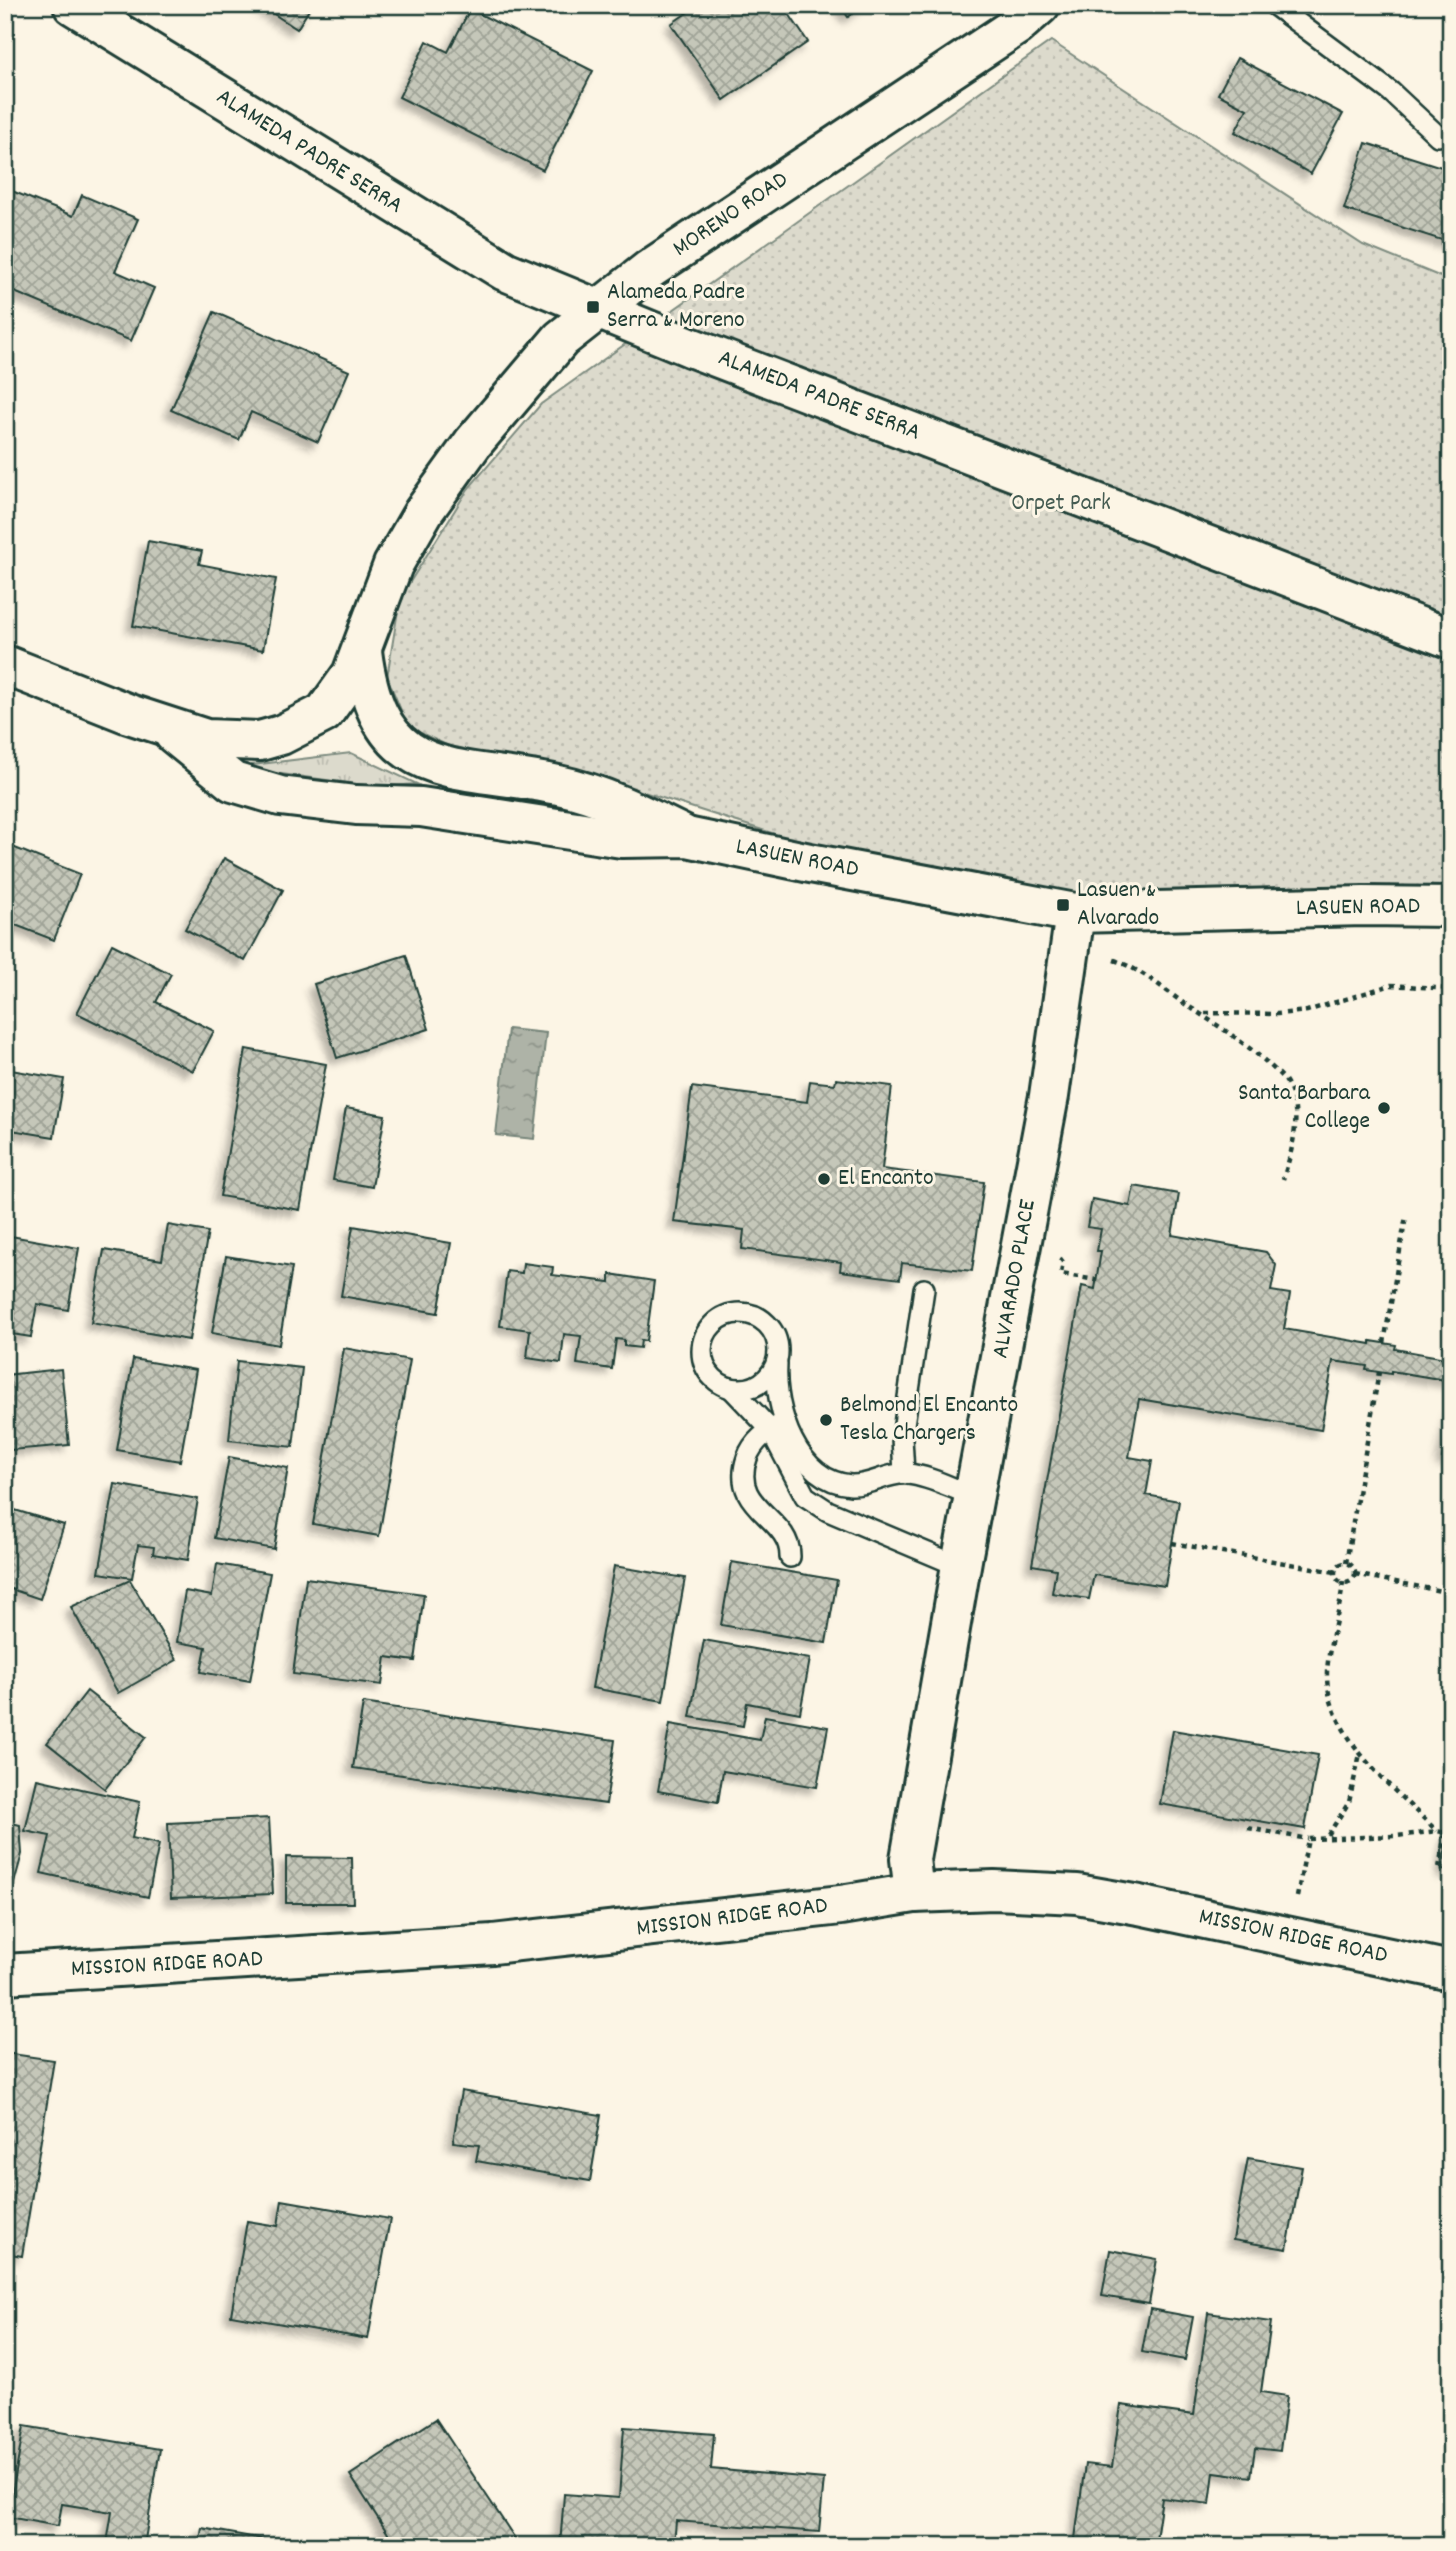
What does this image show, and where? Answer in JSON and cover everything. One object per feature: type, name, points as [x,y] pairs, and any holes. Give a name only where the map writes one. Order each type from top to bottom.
[{"type":"street","name":"ALAMEDA PADRE SERRA","points":[[73,5],[505,271],[598,310],[1451,639]]},
{"type":"street","name":"MORENO ROAD","points":[[362,652],[393,565],[424,511],[474,443],[561,339],[650,269],[1016,26],[1040,5]]},
{"type":"street","name":"LASUEN ROAD","points":[[5,665],[165,726],[220,741],[260,741],[281,735],[324,713],[340,695],[362,652]]},
{"type":"street","points":[[362,652],[375,712],[396,742],[412,755],[450,768],[575,789],[641,814],[687,837]]},
{"type":"street","name":"LASUEN ROAD","points":[[165,726],[233,782],[271,794],[356,805],[421,807],[622,838],[687,837],[1075,913],[1364,906],[1451,907]]},
{"type":"street","name":"ALVARADO PLACE","points":[[914,1894],[911,1859],[961,1567],[1049,1096],[1075,913]]},
{"type":"street","name":"MISSION RIDGE ROAD","points":[[5,1974],[493,1944],[914,1894],[994,1891],[1077,1894],[1218,1920],[1451,1971]]},
{"type":"lane","points":[[1275,5],[1391,92],[1438,136]]},
{"type":"lane","points":[[904,1473],[902,1437],[924,1289]]},
{"type":"lane","points":[[961,1567],[816,1505],[798,1486],[778,1426],[776,1337],[768,1325],[757,1317],[729,1315],[707,1332],[703,1345],[708,1372],[778,1426],[804,1458],[824,1476],[838,1483],[869,1484],[904,1473],[930,1479],[974,1496]]},
{"type":"lane","points":[[731,1388],[744,1389],[758,1385],[777,1364]]},
{"type":"lane","points":[[778,1426],[750,1449],[743,1480],[755,1506],[784,1535],[789,1544],[790,1557]]},
{"type":"path","points":[[1114,960],[1138,970],[1188,1006],[1205,1013],[1278,1072],[1289,1085],[1295,1123],[1283,1179]]},
{"type":"path","points":[[1205,1013],[1307,1011],[1391,985],[1451,989]]},
{"type":"path","points":[[1384,1343],[1406,1216]]},
{"type":"path","points":[[1063,1262],[1061,1273],[1096,1280]]},
{"type":"path","points":[[1172,1543],[1335,1572],[1346,1563],[1379,1372]]},
{"type":"path","points":[[1335,1572],[1337,1578],[1343,1582],[1351,1581],[1355,1574],[1353,1567],[1346,1563]]},
{"type":"path","points":[[1355,1574],[1451,1592]]},
{"type":"path","points":[[1343,1582],[1330,1647],[1327,1680],[1334,1707],[1360,1754],[1437,1831]]},
{"type":"path","points":[[1327,1836],[1349,1802],[1360,1754]]},
{"type":"path","points":[[1248,1828],[1308,1839],[1327,1836],[1397,1836],[1437,1831],[1448,1833],[1439,1868]]},
{"type":"path","points":[[1297,1891],[1308,1839]]},
{"type":"green space","name":"Orpet Park","points":[[1051,41],[1363,245],[1451,281],[1451,889],[1063,894],[806,844],[578,771],[459,751],[408,727],[387,677],[400,598],[468,489],[541,404]]},
{"type":"green space","points":[[351,753],[417,784],[379,787],[251,770],[252,765]]},
{"type":"water","points":[[508,1029],[546,1033],[534,1139],[496,1135]]},
{"type":"building","points":[[260,5],[312,5],[297,29]]},
{"type":"building","points":[[698,5],[783,5],[808,42],[724,100],[671,24]]},
{"type":"building","points":[[840,5],[865,5],[848,17]]},
{"type":"building","points":[[470,9],[593,71],[543,170],[399,97],[427,41],[448,52]]},
{"type":"building","points":[[1237,58],[1343,114],[1311,174],[1235,132],[1247,109],[1218,94]]},
{"type":"building","points":[[1366,143],[1451,170],[1451,243],[1344,209]]},
{"type":"building","points":[[12,191],[73,216],[82,195],[138,219],[115,271],[154,288],[131,341],[5,288],[5,271],[9,262],[5,260],[5,207]]},
{"type":"building","points":[[214,312],[349,371],[318,442],[251,412],[239,440],[171,410]]},
{"type":"building","points":[[148,541],[202,551],[199,564],[276,579],[263,650],[133,626]]},
{"type":"building","points":[[5,844],[80,874],[54,940],[5,921]]},
{"type":"building","points":[[224,858],[283,890],[245,961],[185,929]]},
{"type":"building","points":[[112,944],[171,974],[156,1002],[214,1031],[193,1071],[77,1013]]},
{"type":"building","points":[[406,955],[429,1029],[337,1058],[314,984]]},
{"type":"building","points":[[246,1049],[326,1064],[300,1210],[220,1196]]},
{"type":"building","points":[[5,1069],[64,1079],[54,1137],[5,1129]]},
{"type":"building","name":"El Encanto","points":[[836,1079],[892,1086],[882,1169],[984,1182],[972,1271],[902,1263],[900,1279],[840,1271],[841,1262],[742,1249],[744,1230],[674,1222],[692,1087],[807,1102],[810,1081],[835,1084]]},
{"type":"building","points":[[346,1108],[385,1115],[372,1187],[333,1180]]},
{"type":"building","points":[[1134,1186],[1179,1194],[1172,1235],[1266,1252],[1276,1265],[1271,1291],[1290,1294],[1284,1329],[1371,1344],[1371,1341],[1396,1345],[1395,1349],[1451,1359],[1451,1381],[1391,1371],[1391,1374],[1366,1370],[1367,1366],[1333,1361],[1321,1430],[1139,1399],[1129,1457],[1152,1461],[1146,1495],[1179,1501],[1165,1586],[1094,1575],[1089,1599],[1052,1593],[1056,1569],[1032,1565],[1082,1286],[1095,1289],[1101,1251],[1097,1251],[1101,1229],[1087,1227],[1092,1199],[1130,1206]]},
{"type":"building","points":[[168,1225],[208,1232],[189,1340],[91,1323],[104,1250],[162,1260]]},
{"type":"building","points":[[353,1226],[451,1243],[438,1313],[341,1296]]},
{"type":"building","points":[[5,1235],[79,1248],[68,1310],[37,1304],[31,1337],[5,1333]]},
{"type":"building","points":[[226,1256],[292,1267],[279,1345],[212,1333]]},
{"type":"building","points":[[523,1263],[553,1267],[552,1275],[610,1282],[610,1274],[654,1281],[646,1341],[641,1340],[640,1348],[624,1346],[624,1340],[616,1339],[612,1369],[577,1364],[581,1336],[564,1334],[561,1363],[527,1358],[530,1330],[500,1326],[507,1271],[522,1273]]},
{"type":"building","points":[[344,1348],[410,1360],[379,1536],[313,1524]]},
{"type":"building","points":[[133,1359],[196,1370],[180,1461],[117,1450]]},
{"type":"building","points":[[237,1361],[302,1368],[293,1447],[229,1440]]},
{"type":"building","points":[[61,1369],[69,1445],[11,1450],[5,1375]]},
{"type":"building","points":[[1451,1408],[1451,1460],[1442,1458]]},
{"type":"building","points":[[229,1457],[288,1468],[274,1549],[214,1538]]},
{"type":"building","points":[[115,1484],[198,1499],[188,1560],[153,1554],[154,1547],[138,1545],[132,1578],[99,1573]]},
{"type":"building","points":[[5,1507],[64,1525],[40,1599],[5,1587]]},
{"type":"building","points":[[732,1562],[837,1580],[826,1643],[721,1625]]},
{"type":"building","points":[[217,1564],[270,1573],[250,1681],[201,1672],[206,1647],[177,1642],[185,1591],[212,1596]]},
{"type":"building","points":[[614,1566],[685,1578],[663,1701],[592,1688]]},
{"type":"building","points":[[306,1578],[424,1594],[415,1661],[386,1657],[382,1685],[293,1674]]},
{"type":"building","points":[[130,1580],[177,1660],[118,1693],[71,1607]]},
{"type":"building","points":[[5,1636],[10,1689],[5,1700]]},
{"type":"building","points":[[704,1640],[810,1659],[800,1713],[747,1703],[743,1726],[690,1717]]},
{"type":"building","points":[[87,1691],[146,1737],[105,1789],[47,1743]]},
{"type":"building","points":[[363,1703],[615,1740],[606,1804],[353,1768]]},
{"type":"building","points":[[765,1716],[828,1727],[817,1787],[723,1771],[718,1802],[658,1791],[670,1724],[760,1740]]},
{"type":"building","points":[[1173,1730],[1318,1755],[1305,1829],[1160,1804]]},
{"type":"building","points":[[37,1779],[140,1802],[132,1838],[159,1844],[148,1897],[41,1873],[50,1836],[25,1831]]},
{"type":"building","points":[[269,1818],[273,1894],[171,1898],[168,1823]]},
{"type":"building","points":[[5,1821],[20,1825],[22,1854],[10,1898],[5,1899]]},
{"type":"building","points":[[1448,1834],[1451,1834],[1451,1871],[1442,1870]]},
{"type":"building","points":[[286,1857],[352,1858],[353,1903],[286,1903]]},
{"type":"building","points":[[5,2053],[54,2060],[22,2256],[5,2253]]},
{"type":"building","points":[[461,2091],[601,2115],[590,2181],[476,2161],[479,2145],[453,2142]]},
{"type":"building","points":[[1248,2158],[1302,2167],[1287,2249],[1233,2240]]},
{"type":"building","points":[[282,2200],[390,2219],[368,2339],[231,2315],[247,2221],[278,2226]]},
{"type":"building","points":[[1110,2250],[1157,2259],[1149,2304],[1102,2296]]},
{"type":"building","points":[[1150,2309],[1193,2317],[1185,2360],[1142,2352]]},
{"type":"building","points":[[1208,2313],[1271,2322],[1261,2392],[1287,2396],[1280,2451],[1255,2448],[1251,2477],[1214,2472],[1210,2504],[1162,2498],[1155,2546],[1074,2546],[1085,2464],[1112,2467],[1121,2405],[1194,2415]]},
{"type":"building","points":[[436,2419],[520,2546],[396,2546],[350,2475]]},
{"type":"building","points":[[24,2426],[160,2449],[144,2546],[107,2543],[112,2512],[62,2504],[58,2526],[8,2517]]},
{"type":"building","points":[[624,2427],[714,2434],[711,2469],[824,2479],[819,2532],[676,2521],[674,2546],[560,2546],[564,2494],[619,2498]]},
{"type":"building","points":[[202,2528],[302,2546],[199,2546]]},
{"type":"place","name":"Alameda Padre Serra & Moreno","points":[[593,307]]},
{"type":"place","name":"Lasuen & Alvarado","points":[[1063,905]]},
{"type":"place","name":"Santa Barbara College","points":[[1384,1108]]},
{"type":"place","name":"El Encanto","points":[[824,1179]]},
{"type":"place","name":"Belmond El Encanto Tesla Chargers","points":[[826,1420]]}]
